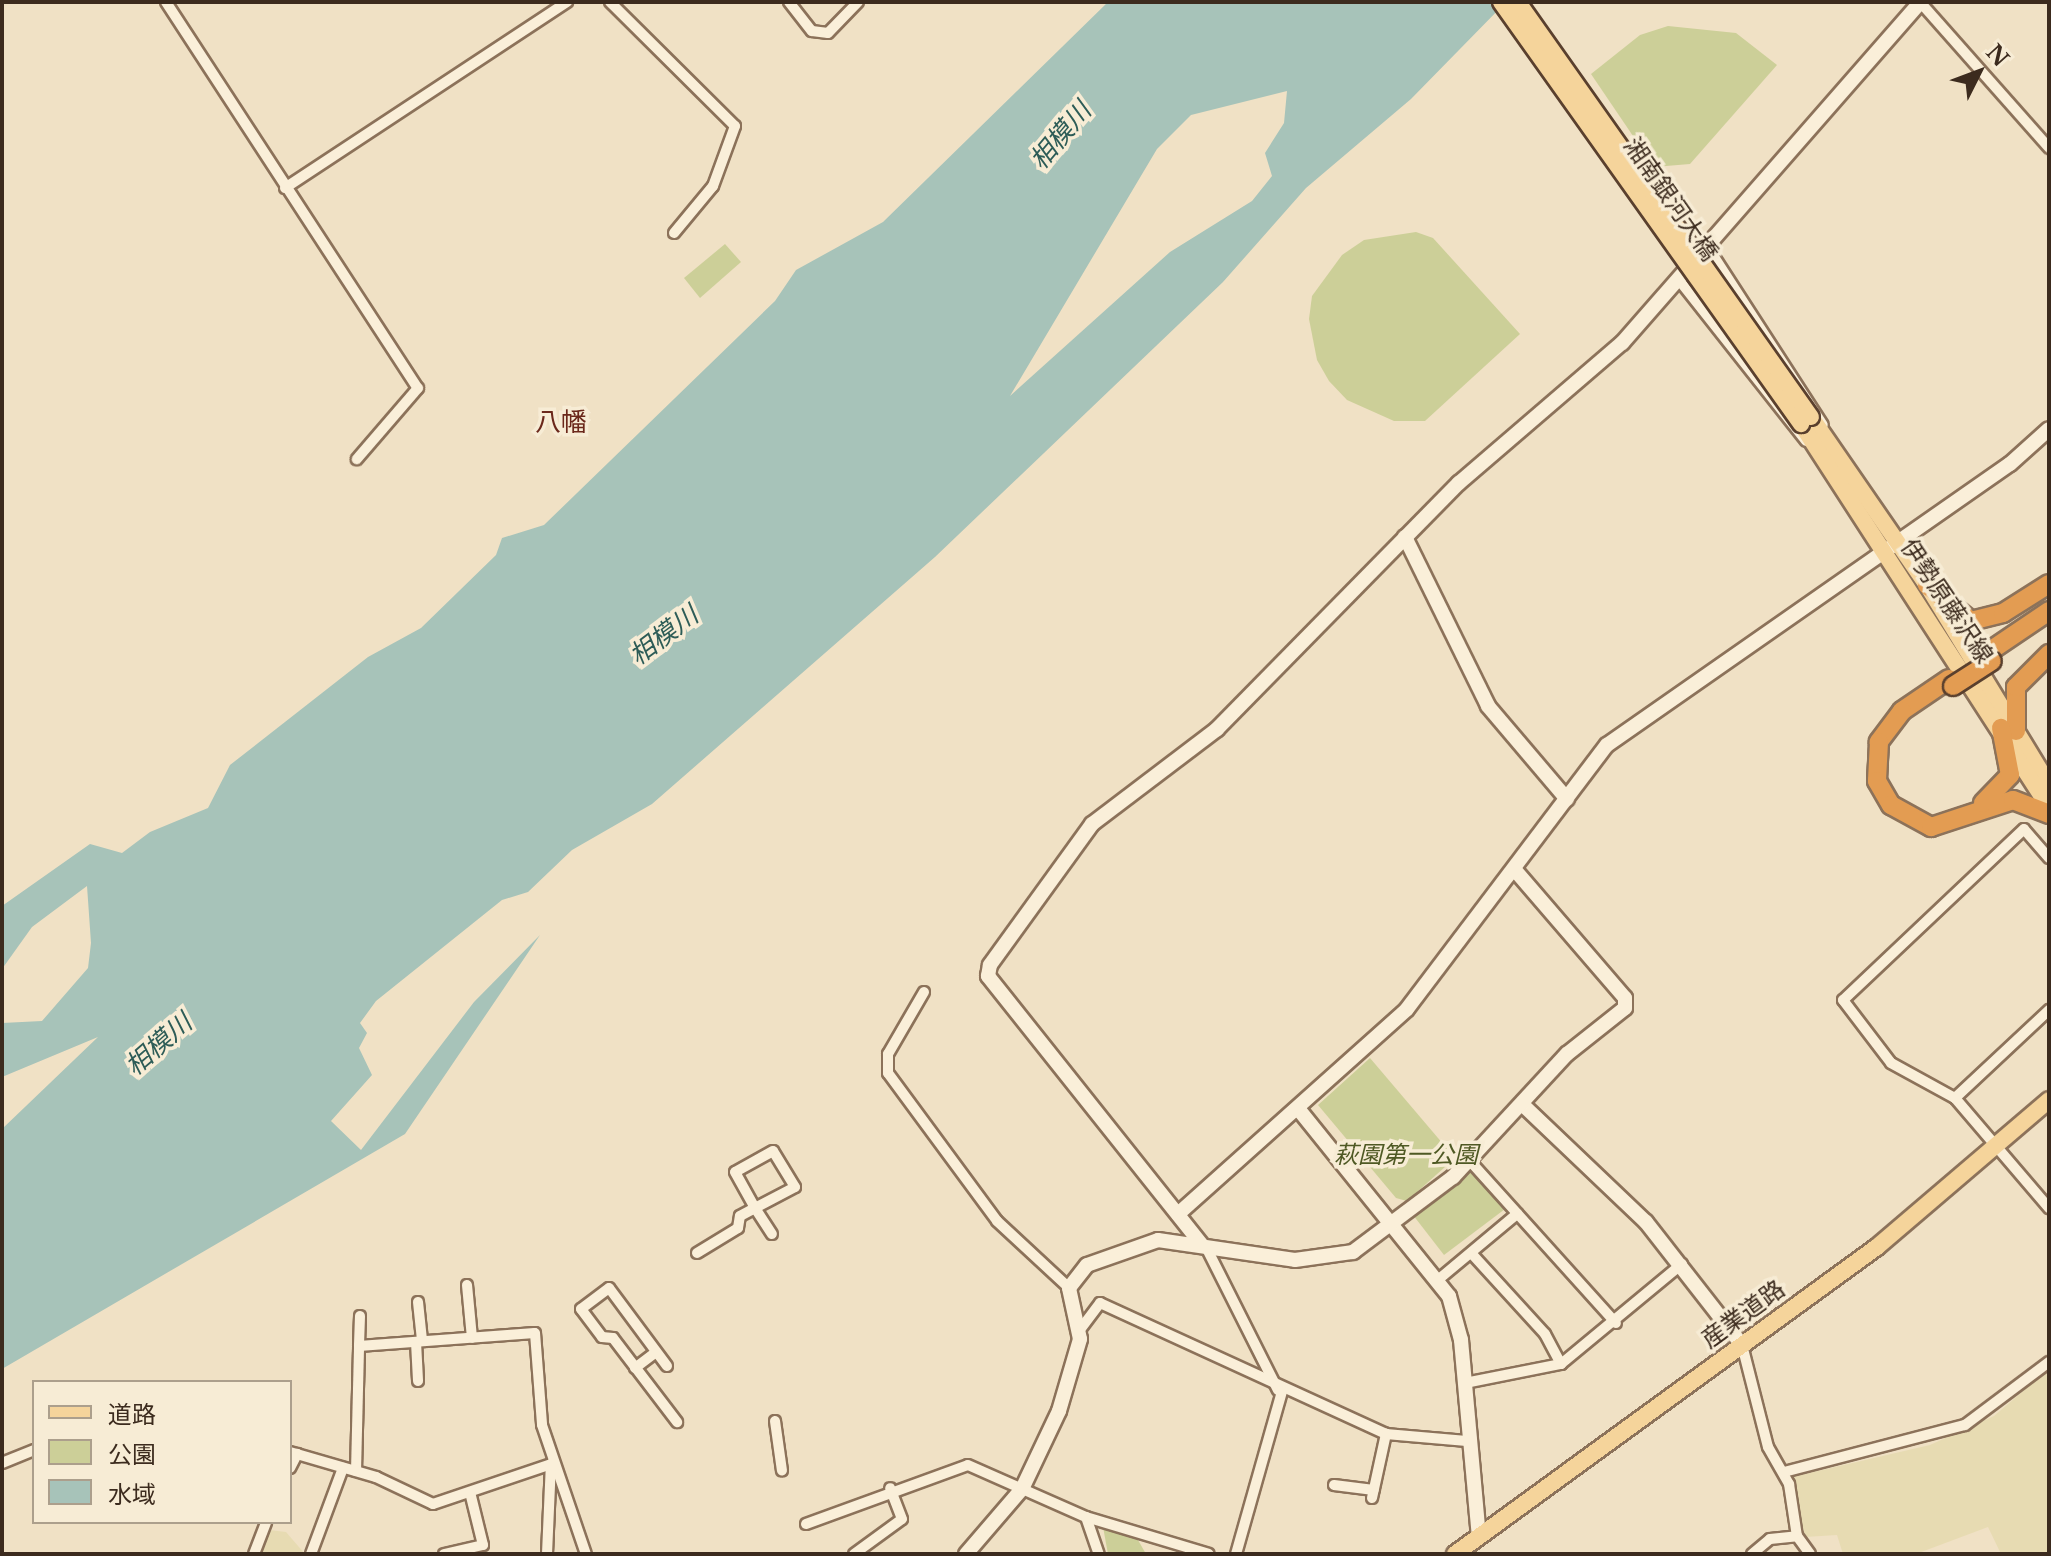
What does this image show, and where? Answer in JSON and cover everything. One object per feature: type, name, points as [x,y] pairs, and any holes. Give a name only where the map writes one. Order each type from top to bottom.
[{"type":"highway","points":[[1927,585],[1971,621],[2003,613],[2049,584]]},
{"type":"highway","points":[[1990,657],[2049,611]]},
{"type":"highway","points":[[2049,622],[1902,711],[1879,742],[1875,769],[1891,805],[1931,827],[1965,822],[2013,800],[2049,811]]},
{"type":"highway","points":[[1951,682],[1907,720],[1890,743],[1886,774],[1900,801],[1942,817],[1997,794],[2011,766],[2008,730],[2016,687],[2049,654]]},
{"type":"main road","name":"湘南銀河大橋","points":[[1501,2],[1806,420]]},
{"type":"main road","name":"湘南銀河大橋","points":[[1518,2],[1806,420]]},
{"type":"main road","name":"伊勢原藤沢線","points":[[1806,420],[2008,730],[2049,785]]},
{"type":"main road","name":"伊勢原藤沢線","points":[[1889,543],[1927,585],[2049,811]]},
{"type":"main road","name":"産業道路","points":[[1455,1554],[1877,1247],[2049,1100]]},
{"type":"street","points":[[166,2],[418,388],[357,459]]},
{"type":"street","points":[[285,188],[567,2]]},
{"type":"street","points":[[610,2],[735,126],[713,186],[674,233]]},
{"type":"street","points":[[789,2],[812,31],[828,33],[858,2]]},
{"type":"street","points":[[1236,1554],[1280,1390],[1204,1246],[988,971],[1092,824],[1217,729],[1405,537],[1622,343],[1920,2],[2049,148]]},
{"type":"street","points":[[1707,246],[1776,341],[1830,454]]},
{"type":"street","points":[[1679,280],[1764,395],[1830,454]]},
{"type":"street","points":[[1178,1214],[1300,1111],[1407,1009],[1607,745],[1889,543],[2010,464],[2049,429]]},
{"type":"street","points":[[1405,537],[1488,706],[1567,799]]},
{"type":"street","points":[[2049,858],[2024,829],[1843,1000],[1891,1063],[1955,1098],[2049,1208]]},
{"type":"street","points":[[1069,1288],[1101,1256],[1158,1240],[1326,1259],[1353,1252],[1395,1224],[1470,1161],[1567,1054],[1628,1004],[1515,870]]},
{"type":"street","points":[[924,992],[888,1054],[888,1073],[988,1211],[1069,1288],[1079,1331],[1070,1379],[1022,1489],[966,1554]]},
{"type":"street","points":[[1955,1098],[2049,1012]]},
{"type":"street","points":[[1523,1105],[1682,1264],[1742,1345],[1765,1438],[1784,1472],[1797,1536],[1810,1554]]},
{"type":"street","points":[[1300,1111],[1439,1279],[1456,1317],[1479,1536]]},
{"type":"street","points":[[697,1253],[755,1208],[795,1187],[773,1151],[735,1172],[755,1208],[772,1234]]},
{"type":"street","points":[[1470,1161],[1616,1323]]},
{"type":"street","points":[[1439,1279],[1517,1214]]},
{"type":"street","points":[[1472,1254],[1545,1334],[1561,1364]]},
{"type":"street","points":[[1465,1383],[1561,1364],[1616,1323],[1682,1264]]},
{"type":"street","points":[[467,1285],[472,1338]]},
{"type":"street","points":[[667,1366],[609,1288],[581,1309],[635,1368],[677,1422]]},
{"type":"street","points":[[418,1302],[418,1381]]},
{"type":"street","points":[[1079,1331],[1100,1303],[1280,1390],[1386,1434],[1467,1441]]},
{"type":"street","points":[[356,1471],[360,1316]]},
{"type":"street","points":[[359,1346],[535,1333],[551,1464],[547,1554]]},
{"type":"street","points":[[635,1368],[656,1352]]},
{"type":"street","points":[[1784,1472],[1965,1425],[2049,1362]]},
{"type":"street","points":[[775,1421],[782,1471]]},
{"type":"street","points":[[1334,1485],[1373,1494],[1386,1434]]},
{"type":"street","points":[[2,1463],[32,1451]]},
{"type":"street","points":[[293,1453],[356,1471],[427,1503],[471,1496],[551,1464]]},
{"type":"street","points":[[551,1464],[586,1554]]},
{"type":"street","points":[[806,1524],[890,1488],[968,1465],[1086,1517],[1145,1539],[1209,1554]]},
{"type":"street","points":[[311,1554],[343,1468]]},
{"type":"street","points":[[854,1554],[902,1519],[890,1488]]},
{"type":"street","points":[[452,1553],[483,1545],[471,1496]]},
{"type":"street","points":[[1086,1517],[1099,1554]]},
{"type":"street","points":[[254,1554],[265,1524]]},
{"type":"street","points":[[1752,1554],[1770,1539],[1797,1536]]},
{"type":"street","points":[[1145,1539],[1149,1554]]},
{"type":"shaded area","points":[[2049,1369],[2049,1554],[2001,1554],[1988,1527],[1916,1554],[1843,1554],[1837,1535],[1805,1537],[1792,1477],[1930,1445],[1994,1416]]},
{"type":"shaded area","points":[[269,1530],[286,1532],[305,1554],[258,1554]]},
{"type":"green space","points":[[1668,26],[1736,33],[1777,65],[1690,164],[1654,167],[1591,74],[1640,35]]},
{"type":"green space","points":[[1416,232],[1433,238],[1520,334],[1425,421],[1394,421],[1347,400],[1329,381],[1317,360],[1309,319],[1312,296],[1342,255],[1364,240]]},
{"type":"green space","points":[[725,244],[741,262],[700,298],[684,278]]},
{"type":"green space","name":"萩園第一公園","points":[[1370,1058],[1455,1158],[1407,1201],[1396,1198],[1318,1105]]},
{"type":"green space","points":[[1471,1166],[1509,1206],[1444,1255],[1413,1215]]},
{"type":"green space","points":[[1103,1527],[1138,1540],[1146,1554],[1108,1554]]},
{"type":"water","name":"相模川","points":[[1108,2],[1506,2],[1411,99],[1306,188],[1223,282],[935,557],[652,804],[572,850],[528,892],[502,900],[376,1001],[360,1023],[367,1033],[359,1048],[372,1075],[331,1121],[361,1150],[474,1002],[540,935],[405,1134],[2,1369],[2,1129],[98,1037],[2,1077],[2,1023],[42,1021],[88,968],[91,943],[87,886],[32,927],[2,969],[2,906],[90,844],[122,853],[150,832],[208,808],[230,765],[368,657],[421,628],[496,555],[502,538],[544,525],[775,301],[796,270],[883,222]],"holes":[[[1287,91],[1284,123],[1265,153],[1272,176],[1252,201],[1170,252],[1010,396],[1157,149],[1191,115]]]},
{"type":"district","name":"八幡","points":[[561,423]]}]
